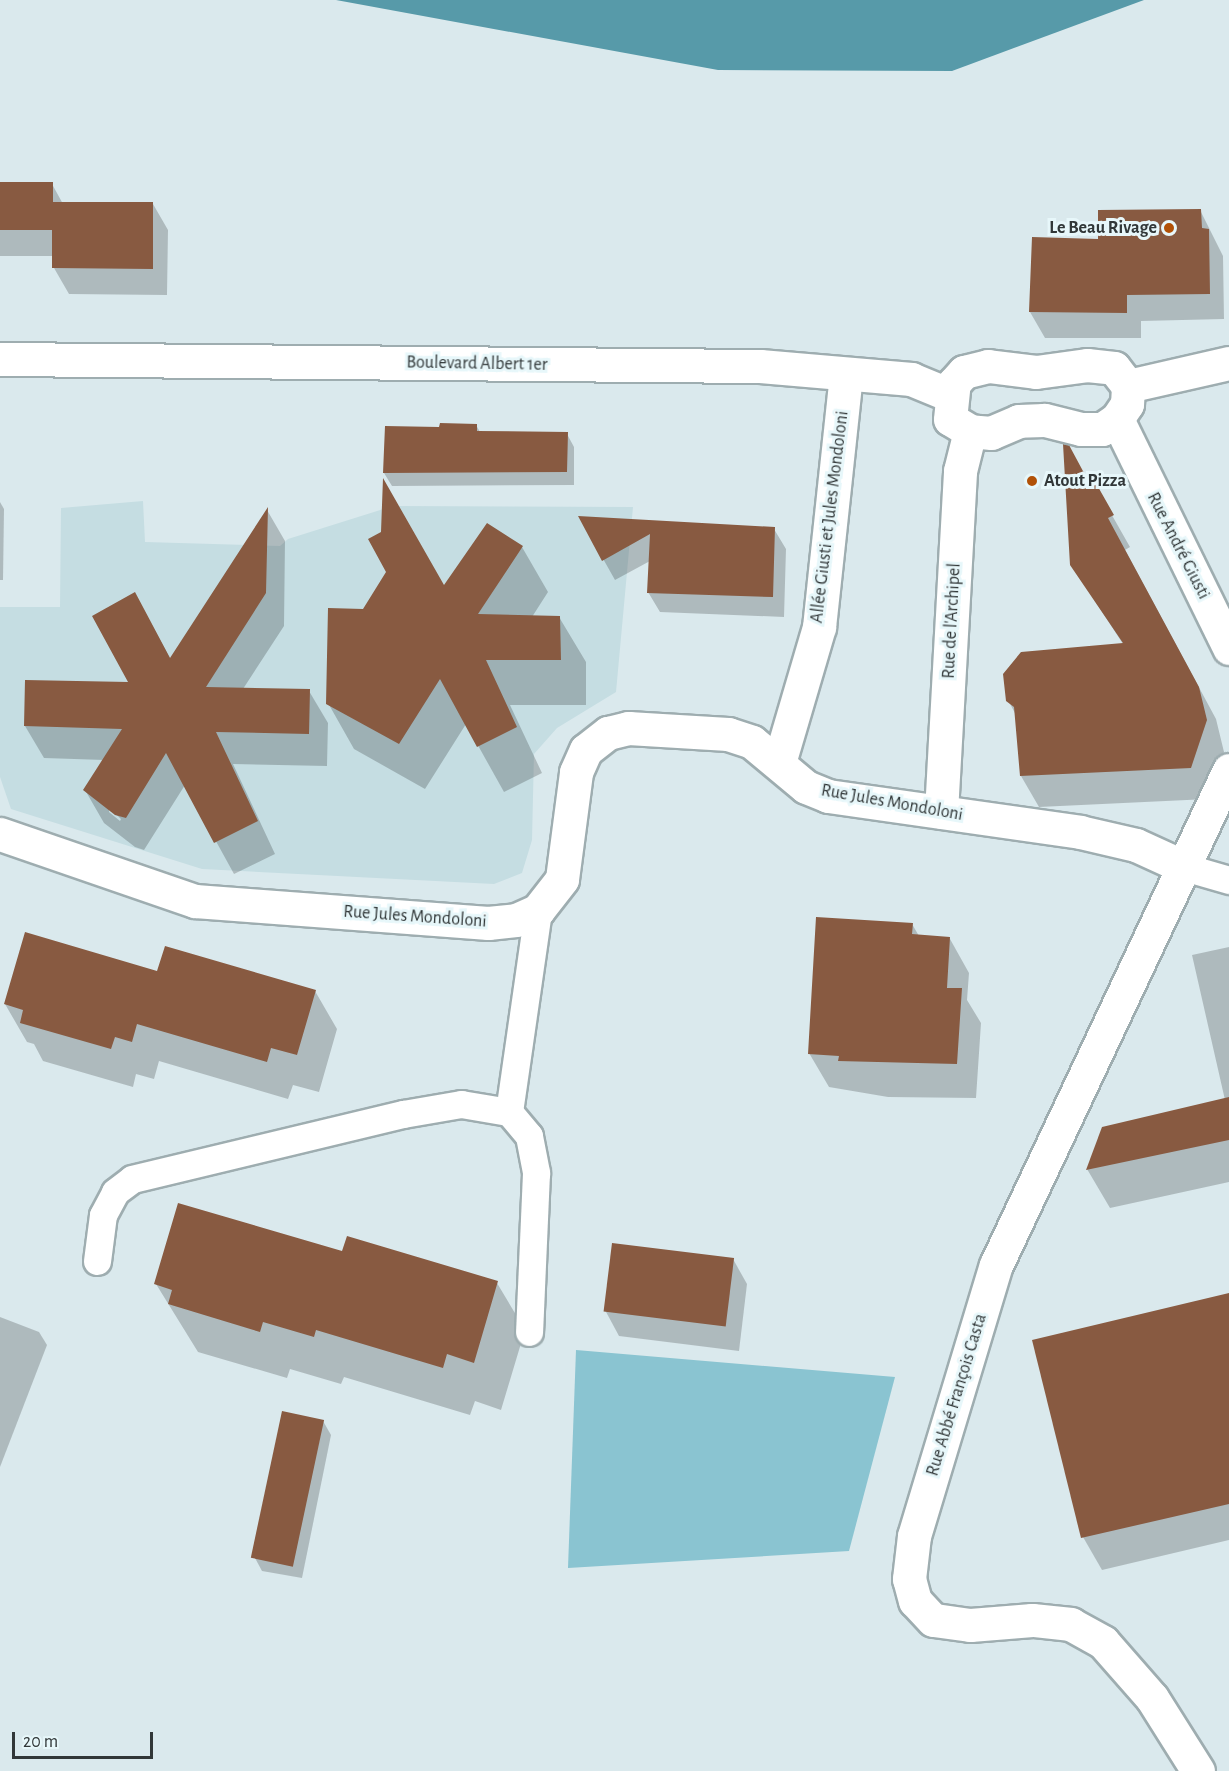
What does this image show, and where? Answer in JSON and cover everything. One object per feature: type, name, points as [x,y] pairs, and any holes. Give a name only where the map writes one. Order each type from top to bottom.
[{"type":"street","name":"Boulevard Albert 1er","points":[[0,359],[760,366],[911,379],[951,395]]},
{"type":"street","points":[[1128,386],[1229,363]]},
{"type":"street","points":[[1087,365],[1114,368],[1128,386],[1127,404],[1117,419],[1102,429],[1081,429],[1044,420],[1019,421],[991,433],[970,431],[950,418],[954,383],[964,372],[988,366],[1036,372],[1087,365]]},
{"type":"street","name":"Allée Giusti et Jules Mondoloni","points":[[779,763],[819,627],[846,374]]},
{"type":"street","name":"Rue André Giusti","points":[[1117,419],[1229,648]]},
{"type":"street","name":"Rue de l'Archipel","points":[[941,812],[960,471],[970,431]]},
{"type":"street","name":"Rue Jules Mondoloni","points":[[0,834],[195,901],[488,923],[516,920],[538,910],[562,879],[576,772],[586,750],[608,733],[628,728],[728,734],[752,742],[806,787],[828,796],[1080,832],[1136,845],[1184,867]]},
{"type":"street","points":[[1184,867],[1229,770]]},
{"type":"street","name":"Rue Abbé François Casta","points":[[1184,867],[996,1265],[914,1536],[909,1579],[915,1601],[933,1620],[970,1625],[1032,1620],[1071,1624],[1103,1642],[1152,1698],[1198,1771]]},
{"type":"lane","points":[[1184,867],[1229,880]]},
{"type":"lane","points":[[509,1112],[538,910]]},
{"type":"lane","points":[[97,1261],[103,1215],[115,1192],[132,1179],[403,1114],[461,1104],[509,1112],[529,1136],[536,1173],[529,1332]]},
{"type":"shaded area","points":[[336,0],[1144,0],[952,71],[718,70]]},
{"type":"shaded area","points":[[143,501],[145,542],[280,546],[288,539],[393,506],[633,507],[616,692],[557,728],[534,754],[532,840],[522,873],[494,884],[202,869],[11,809],[0,777],[0,607],[60,607],[61,508]]},
{"type":"shaded area","points":[[576,1350],[895,1377],[849,1551],[568,1568]]},
{"type":"building","points":[[0,182],[53,182],[53,202],[153,202],[153,269],[52,268],[52,230],[0,230]]},
{"type":"building","points":[[1201,209],[1202,228],[1209,229],[1210,294],[1127,295],[1127,313],[1029,312],[1032,237],[1098,239],[1098,210]]},
{"type":"building","points":[[440,423],[477,424],[477,431],[568,432],[567,472],[383,473],[385,426],[439,427]]},
{"type":"building","points":[[1063,444],[1069,445],[1091,486],[1097,485],[1114,515],[1108,518],[1199,687],[1207,720],[1191,768],[1020,776],[1014,707],[1006,701],[1003,674],[1021,652],[1123,643],[1070,565]]},
{"type":"building","points":[[383,478],[444,585],[487,523],[523,546],[478,614],[560,616],[561,660],[486,660],[517,727],[477,747],[440,679],[399,744],[326,704],[328,608],[363,609],[386,572],[368,539],[381,532]]},
{"type":"building","points":[[268,507],[266,593],[206,687],[310,689],[309,734],[216,732],[258,821],[214,843],[166,753],[126,818],[115,815],[83,790],[122,729],[24,726],[25,680],[128,682],[92,616],[135,592],[170,658]]},
{"type":"building","points":[[578,516],[775,527],[773,597],[647,593],[650,534],[602,561]]},
{"type":"building","points":[[816,917],[913,923],[912,934],[950,937],[947,988],[962,988],[957,1064],[838,1061],[839,1056],[808,1054]]},
{"type":"building","points":[[25,932],[157,971],[165,946],[316,990],[297,1055],[271,1048],[267,1062],[137,1024],[132,1042],[115,1037],[111,1049],[20,1023],[23,1010],[4,1004]]},
{"type":"building","points":[[1229,1097],[1229,1140],[1086,1170],[1102,1127]]},
{"type":"building","points":[[178,1203],[342,1251],[347,1236],[498,1281],[474,1363],[447,1354],[443,1368],[316,1330],[314,1337],[263,1322],[260,1332],[168,1304],[172,1290],[154,1284]]},
{"type":"building","points":[[612,1243],[734,1258],[726,1326],[604,1311]]},
{"type":"building","points":[[1229,1293],[1229,1504],[1081,1538],[1032,1340]]},
{"type":"building","points":[[282,1411],[324,1420],[293,1567],[251,1558]]},
{"type":"place","name":"Le Beau Rivage","points":[[1169,228]]},
{"type":"place","name":"Atout Pizza","points":[[1032,481]]}]
